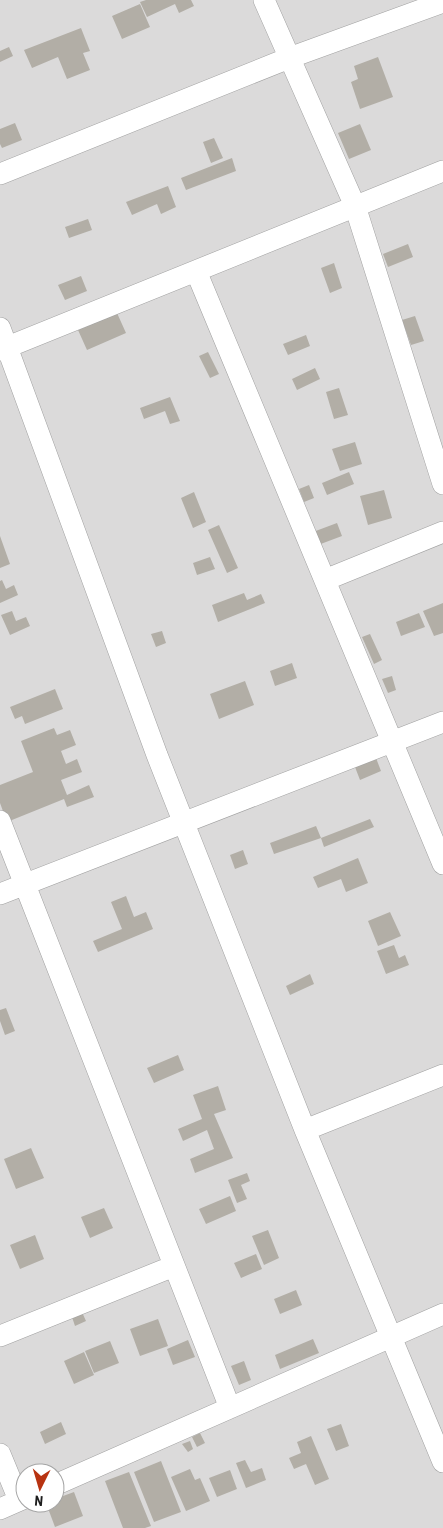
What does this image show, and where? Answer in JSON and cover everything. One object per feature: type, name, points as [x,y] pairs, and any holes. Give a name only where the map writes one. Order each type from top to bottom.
[{"type":"street","points":[[264,0],[355,206],[443,484]]},
{"type":"street","points":[[0,174],[289,58],[443,2]]},
{"type":"street","points":[[443,171],[196,270],[2,341],[157,755],[305,1130],[443,1462]]},
{"type":"street","points":[[196,270],[443,864]]},
{"type":"street","points":[[325,580],[443,532]]},
{"type":"street","points":[[0,894],[443,722]]},
{"type":"street","points":[[0,821],[230,1408]]},
{"type":"street","points":[[305,1130],[443,1075]]},
{"type":"street","points":[[0,1336],[174,1266]]},
{"type":"street","points":[[65,1480],[443,1314]]},
{"type":"street","points":[[0,1454],[15,1502]]},
{"type":"shaded area","points":[[0,0],[443,0],[443,1528],[0,1528]]},
{"type":"building","points":[[146,0],[191,0],[194,6],[179,13],[175,4],[147,17],[140,2]]},
{"type":"building","points":[[140,4],[150,27],[122,39],[112,16]]},
{"type":"building","points":[[81,28],[90,51],[83,53],[90,70],[67,79],[58,57],[32,68],[24,50]]},
{"type":"building","points":[[9,47],[13,56],[0,62],[0,51]]},
{"type":"building","points":[[378,57],[393,97],[360,109],[351,82],[358,79],[354,66]]},
{"type":"building","points":[[15,123],[22,140],[2,148],[0,144],[0,129]]},
{"type":"building","points":[[360,124],[371,150],[349,159],[338,133]]},
{"type":"building","points":[[214,138],[223,158],[211,163],[203,142]]},
{"type":"building","points":[[232,158],[236,171],[186,190],[181,178]]},
{"type":"building","points":[[168,186],[176,207],[161,214],[157,204],[132,215],[126,202]]},
{"type":"building","points":[[88,219],[92,230],[69,238],[65,227]]},
{"type":"building","points":[[408,244],[413,257],[388,267],[383,254]]},
{"type":"building","points":[[334,263],[342,288],[330,293],[321,268]]},
{"type":"building","points":[[81,276],[87,291],[65,300],[58,285]]},
{"type":"building","points":[[117,313],[126,333],[87,350],[78,330]]},
{"type":"building","points":[[415,316],[424,341],[411,345],[402,320]]},
{"type":"building","points":[[306,335],[310,346],[288,355],[283,344]]},
{"type":"building","points":[[208,352],[219,374],[210,378],[199,356]]},
{"type":"building","points":[[315,368],[320,379],[297,390],[292,379]]},
{"type":"building","points":[[339,388],[348,415],[334,419],[326,392]]},
{"type":"building","points":[[170,397],[180,421],[170,424],[165,411],[144,419],[140,408]]},
{"type":"building","points":[[355,442],[362,464],[340,471],[332,449]]},
{"type":"building","points":[[349,472],[354,484],[327,495],[322,483]]},
{"type":"building","points":[[309,485],[314,498],[304,502],[299,489]]},
{"type":"building","points":[[384,490],[392,518],[368,525],[360,496]]},
{"type":"building","points":[[194,492],[206,522],[193,528],[181,498]]},
{"type":"building","points":[[337,523],[342,536],[318,545],[313,532]]},
{"type":"building","points":[[219,525],[238,568],[227,573],[208,530]]},
{"type":"building","points":[[0,536],[10,564],[0,568]]},
{"type":"building","points":[[210,557],[215,569],[197,575],[193,563]]},
{"type":"building","points":[[2,580],[6,589],[14,585],[18,595],[0,603],[0,581]]},
{"type":"building","points":[[244,593],[247,600],[261,594],[265,603],[218,622],[212,605]]},
{"type":"building","points":[[443,603],[443,633],[434,636],[423,611]]},
{"type":"building","points":[[12,611],[16,621],[26,617],[30,626],[10,635],[1,615]]},
{"type":"building","points":[[419,613],[425,627],[401,636],[396,622]]},
{"type":"building","points":[[162,631],[166,643],[156,647],[151,634]]},
{"type":"building","points":[[370,634],[382,660],[374,664],[362,637]]},
{"type":"building","points":[[292,663],[297,678],[275,686],[270,671]]},
{"type":"building","points":[[392,676],[396,690],[388,693],[382,679]]},
{"type":"building","points":[[245,681],[254,705],[219,719],[210,694]]},
{"type":"building","points":[[55,689],[63,709],[25,724],[22,716],[15,719],[10,707]]},
{"type":"building","points":[[54,728],[57,735],[70,730],[76,745],[61,751],[66,764],[77,759],[82,772],[61,780],[67,795],[89,785],[94,797],[67,807],[64,799],[7,822],[0,803],[0,785],[33,772],[21,741]]},
{"type":"building","points":[[376,758],[381,771],[360,780],[355,767]]},
{"type":"building","points":[[370,819],[374,827],[324,847],[321,838]]},
{"type":"building","points":[[316,826],[321,838],[274,854],[270,843]]},
{"type":"building","points":[[243,850],[248,864],[235,869],[230,855]]},
{"type":"building","points":[[358,858],[368,883],[346,892],[341,879],[318,888],[313,877]]},
{"type":"building","points":[[126,896],[134,917],[146,912],[153,929],[98,952],[93,941],[122,929],[111,902]]},
{"type":"building","points":[[390,912],[401,936],[378,946],[368,921]]},
{"type":"building","points":[[394,945],[399,958],[405,955],[409,965],[386,974],[377,951]]},
{"type":"building","points":[[310,974],[314,984],[290,995],[286,986]]},
{"type":"building","points":[[6,1008],[15,1031],[5,1035],[0,1021],[0,1010]]},
{"type":"building","points":[[178,1055],[184,1070],[154,1083],[147,1068]]},
{"type":"building","points":[[218,1086],[226,1110],[214,1114],[233,1158],[195,1173],[190,1159],[214,1149],[207,1130],[183,1141],[178,1129],[202,1119],[193,1095]]},
{"type":"building","points":[[31,1148],[44,1178],[16,1189],[4,1159]]},
{"type":"building","points":[[247,1173],[250,1181],[241,1185],[247,1199],[237,1203],[228,1180]]},
{"type":"building","points":[[230,1196],[236,1211],[206,1224],[199,1209]]},
{"type":"building","points":[[104,1208],[113,1228],[90,1238],[81,1217]]},
{"type":"building","points":[[268,1230],[279,1258],[264,1265],[252,1236]]},
{"type":"building","points":[[35,1235],[44,1259],[20,1269],[10,1245]]},
{"type":"building","points":[[256,1254],[262,1269],[241,1278],[234,1263]]},
{"type":"building","points":[[296,1290],[302,1305],[280,1314],[274,1299]]},
{"type":"building","points":[[81,1310],[86,1321],[75,1326],[71,1314]]},
{"type":"building","points":[[158,1319],[168,1346],[140,1356],[130,1329]]},
{"type":"building","points":[[313,1339],[319,1353],[280,1369],[275,1355]]},
{"type":"building","points":[[188,1340],[195,1357],[173,1365],[167,1349]]},
{"type":"building","points":[[110,1341],[119,1363],[94,1373],[85,1351]]},
{"type":"building","points":[[84,1352],[94,1375],[74,1384],[64,1361]]},
{"type":"building","points":[[244,1361],[251,1380],[239,1385],[231,1366]]},
{"type":"building","points":[[61,1422],[66,1434],[45,1444],[40,1432]]},
{"type":"building","points":[[341,1424],[349,1446],[336,1451],[327,1429]]},
{"type":"building","points":[[200,1433],[205,1443],[197,1447],[192,1437]]},
{"type":"building","points":[[311,1436],[329,1479],[315,1485],[306,1464],[294,1469],[289,1458],[301,1453],[297,1442]]},
{"type":"building","points":[[190,1441],[193,1449],[188,1452],[182,1444]]},
{"type":"building","points":[[245,1460],[251,1472],[262,1468],[266,1480],[246,1488],[236,1463]]},
{"type":"building","points":[[161,1461],[181,1512],[154,1522],[134,1472]]},
{"type":"building","points":[[190,1469],[195,1480],[200,1478],[210,1501],[186,1511],[171,1477]]},
{"type":"building","points":[[230,1470],[237,1489],[217,1497],[209,1478]]},
{"type":"building","points":[[129,1472],[151,1526],[145,1528],[123,1528],[105,1481]]},
{"type":"building","points":[[74,1492],[83,1516],[55,1527],[50,1513],[65,1513],[65,1495]]}]
